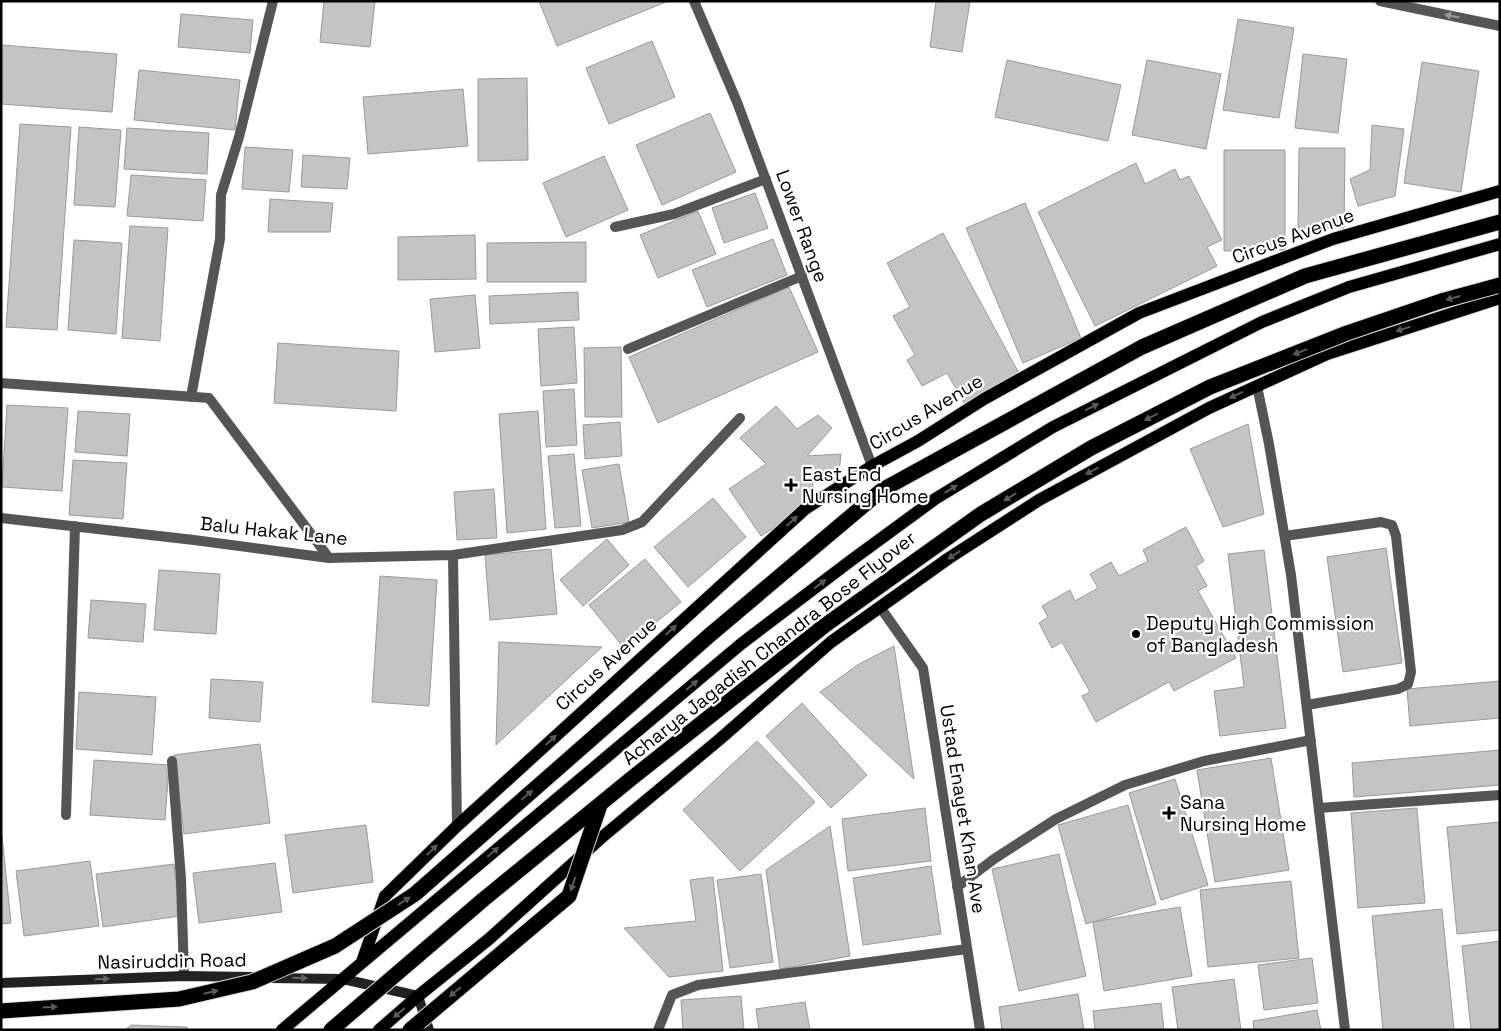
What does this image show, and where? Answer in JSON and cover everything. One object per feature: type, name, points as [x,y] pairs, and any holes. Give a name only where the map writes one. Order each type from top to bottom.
[{"type":"highway","points":[[1,1011],[179,999],[252,982],[335,946],[415,894],[711,634],[882,490],[1142,347],[1305,276],[1500,222]]},
{"type":"highway","name":"Acharya Jagadish Chandra Bose Flyover","points":[[331,1030],[484,899],[824,626],[981,514],[1091,448],[1210,387],[1347,333],[1442,301],[1500,285]]},
{"type":"highway","points":[[410,1030],[569,896],[600,804]]},
{"type":"main road","name":"Circus Avenue","points":[[362,962],[384,896],[457,826],[806,509],[872,466],[918,441],[984,399],[1139,313],[1333,239],[1500,191]]},
{"type":"main road","name":"Acharya Jagadish Chandra Bose Flyover","points":[[343,979],[741,644],[935,499],[1053,427],[1262,322],[1350,288],[1500,244]]},
{"type":"main road","points":[[380,1030],[418,996],[489,939],[601,838],[720,739],[831,642],[949,558],[1040,500],[1209,408],[1327,354],[1500,298]]},
{"type":"main road","name":"Nasiruddin Road","points":[[1,983],[184,976],[343,979],[418,996]]},
{"type":"main road","points":[[282,1030],[343,979]]},
{"type":"main road","points":[[418,996],[429,1030]]},
{"type":"street","points":[[191,397],[220,239],[221,195],[239,138],[273,1]]},
{"type":"street","name":"Lower Range","points":[[694,1],[737,102],[872,466]]},
{"type":"street","points":[[1380,1],[1500,26]]},
{"type":"street","points":[[615,226],[674,214],[766,179]]},
{"type":"street","points":[[628,349],[802,276]]},
{"type":"street","points":[[1,382],[209,398],[329,558]]},
{"type":"street","points":[[1257,386],[1285,536],[1345,1030]]},
{"type":"street","name":"Balu Hakak Lane","points":[[1,518],[194,540],[329,558],[453,555],[622,530],[642,522],[740,418]]},
{"type":"street","points":[[1285,536],[1381,522],[1392,526],[1396,536],[1412,672],[1408,684],[1398,689],[1307,705]]},
{"type":"street","points":[[66,815],[75,526]]},
{"type":"street","points":[[453,555],[457,826]]},
{"type":"street","name":"Ustad Enayet Khan Ave","points":[[880,607],[923,668],[980,1030]]},
{"type":"street","points":[[957,887],[994,859],[1056,819],[1125,785],[1204,761],[1311,740]]},
{"type":"street","points":[[172,761],[182,879],[184,976]]},
{"type":"street","points":[[1319,808],[1500,795]]},
{"type":"street","points":[[658,1030],[672,995],[698,985],[967,949]]},
{"type":"building","points":[[324,1],[375,1],[370,47],[320,42]]},
{"type":"building","points":[[539,1],[665,1],[666,2],[557,46]]},
{"type":"building","points":[[936,1],[970,1],[962,52],[930,47]]},
{"type":"building","points":[[181,14],[253,20],[250,53],[178,47]]},
{"type":"building","points":[[1238,19],[1294,28],[1279,118],[1223,110]]},
{"type":"building","points":[[652,41],[675,97],[609,124],[586,68]]},
{"type":"building","points":[[1,45],[117,54],[112,112],[1,104]]},
{"type":"building","points":[[1303,54],[1347,59],[1338,133],[1295,128]]},
{"type":"building","points":[[1007,60],[1121,85],[1108,141],[995,117]]},
{"type":"building","points":[[1147,60],[1221,74],[1206,149],[1132,135]]},
{"type":"building","points":[[1422,62],[1479,71],[1461,192],[1404,183]]},
{"type":"building","points":[[139,70],[240,80],[235,130],[134,120]]},
{"type":"building","points":[[527,78],[528,160],[478,161],[478,79]]},
{"type":"building","points":[[463,89],[468,146],[368,154],[363,97]]},
{"type":"building","points":[[710,113],[736,172],[662,205],[636,145]]},
{"type":"building","points":[[20,124],[71,127],[57,330],[6,327]]},
{"type":"building","points":[[1372,125],[1404,129],[1395,196],[1358,206],[1350,179],[1370,170]]},
{"type":"building","points":[[79,127],[121,130],[115,207],[74,205]]},
{"type":"building","points":[[127,128],[209,133],[207,174],[124,169]]},
{"type":"building","points":[[245,147],[293,150],[289,192],[242,189]]},
{"type":"building","points":[[1299,148],[1345,148],[1344,228],[1298,228]]},
{"type":"building","points":[[1224,150],[1285,150],[1285,250],[1224,251]]},
{"type":"building","points":[[303,155],[350,158],[347,189],[301,187]]},
{"type":"building","points":[[604,156],[628,210],[566,237],[543,183]]},
{"type":"building","points":[[1136,163],[1145,184],[1175,169],[1180,180],[1189,176],[1222,240],[1207,247],[1217,266],[1095,326],[1038,212]]},
{"type":"building","points":[[131,175],[206,180],[203,221],[127,216]]},
{"type":"building","points":[[755,193],[768,228],[724,243],[712,208]]},
{"type":"building","points":[[270,199],[333,203],[330,232],[268,232]]},
{"type":"building","points":[[1025,203],[1081,338],[1023,363],[966,228]]},
{"type":"building","points":[[698,211],[716,254],[658,278],[640,235]]},
{"type":"building","points":[[130,226],[168,228],[160,341],[122,338]]},
{"type":"building","points":[[943,233],[1021,377],[966,406],[947,373],[922,386],[907,360],[915,355],[893,316],[910,307],[887,263]]},
{"type":"building","points":[[475,235],[476,279],[398,280],[398,237]]},
{"type":"building","points":[[773,239],[787,275],[707,307],[692,270]]},
{"type":"building","points":[[74,240],[122,243],[116,334],[68,330]]},
{"type":"building","points":[[586,242],[586,282],[487,282],[487,243]]},
{"type":"building","points":[[789,287],[818,352],[658,423],[629,357]]},
{"type":"building","points":[[578,292],[579,320],[490,324],[489,296]]},
{"type":"building","points":[[475,295],[480,348],[435,352],[430,299]]},
{"type":"building","points":[[574,327],[577,383],[541,386],[538,329]]},
{"type":"building","points":[[278,343],[399,351],[396,411],[274,403]]},
{"type":"building","points":[[621,347],[622,417],[585,417],[584,348]]},
{"type":"building","points":[[574,389],[577,445],[546,447],[543,391]]},
{"type":"building","points":[[7,405],[68,408],[62,491],[2,487]]},
{"type":"building","points":[[776,406],[797,429],[818,415],[832,428],[807,456],[841,454],[838,482],[812,482],[816,500],[761,536],[729,489],[766,464],[740,438]]},
{"type":"building","points":[[78,411],[130,414],[127,456],[75,452]]},
{"type":"building","points":[[538,411],[546,529],[507,533],[499,414]]},
{"type":"building","points":[[620,422],[622,456],[585,459],[583,425]]},
{"type":"building","points":[[1248,424],[1264,514],[1223,527],[1190,449]]},
{"type":"building","points":[[574,454],[581,526],[555,528],[548,456]]},
{"type":"building","points":[[73,460],[127,463],[123,519],[69,515]]},
{"type":"building","points":[[619,464],[629,522],[592,528],[582,470]]},
{"type":"building","points":[[494,489],[497,538],[457,540],[454,492]]},
{"type":"building","points":[[713,498],[746,537],[688,587],[654,547]]},
{"type":"building","points":[[1186,527],[1204,561],[1196,566],[1207,586],[1198,591],[1236,658],[1174,691],[1169,682],[1096,722],[1082,696],[1090,692],[1062,642],[1052,648],[1039,623],[1048,617],[1042,606],[1070,590],[1075,601],[1098,588],[1090,574],[1111,562],[1119,576],[1148,561],[1143,550]]},
{"type":"building","points":[[607,539],[629,565],[583,606],[560,580]]},
{"type":"building","points":[[1386,548],[1402,663],[1343,672],[1327,557]]},
{"type":"building","points":[[551,549],[557,614],[490,620],[485,555]]},
{"type":"building","points":[[1264,550],[1286,728],[1220,736],[1214,691],[1244,687],[1228,554]]},
{"type":"building","points":[[645,559],[681,602],[624,648],[589,605]]},
{"type":"building","points":[[159,570],[220,574],[216,634],[154,630]]},
{"type":"building","points":[[380,576],[437,580],[429,706],[372,702]]},
{"type":"building","points":[[91,600],[146,604],[143,642],[88,638]]},
{"type":"building","points":[[499,642],[602,647],[496,745]]},
{"type":"building","points":[[894,646],[914,779],[820,692],[859,664]]},
{"type":"building","points":[[211,679],[263,682],[260,722],[209,718]]},
{"type":"building","points":[[1500,681],[1500,718],[1410,726],[1407,689]]},
{"type":"building","points":[[79,692],[156,697],[152,755],[76,749]]},
{"type":"building","points":[[802,703],[867,775],[831,808],[766,736]]},
{"type":"building","points":[[757,741],[815,802],[740,871],[683,810]]},
{"type":"building","points":[[260,744],[270,823],[184,834],[174,755]]},
{"type":"building","points":[[1500,750],[1500,785],[1354,797],[1352,763]]},
{"type":"building","points":[[1271,758],[1289,870],[1215,882],[1197,770]]},
{"type":"building","points":[[94,760],[169,765],[165,820],[90,815]]},
{"type":"building","points":[[1175,779],[1208,885],[1161,900],[1129,793]]},
{"type":"building","points":[[1128,805],[1156,904],[1086,924],[1058,825]]},
{"type":"building","points":[[925,808],[931,861],[848,871],[842,819]]},
{"type":"building","points":[[1417,808],[1425,903],[1358,908],[1351,813]]},
{"type":"building","points":[[1500,822],[1500,930],[1457,934],[1447,827]]},
{"type":"building","points":[[366,825],[373,882],[293,893],[285,835]]},
{"type":"building","points":[[830,826],[850,956],[780,969],[766,870]]},
{"type":"building","points":[[1,836],[11,923],[1,924]]},
{"type":"building","points":[[1059,854],[1086,976],[1019,991],[992,869]]},
{"type":"building","points":[[90,861],[99,926],[24,936],[16,871]]},
{"type":"building","points":[[275,863],[282,912],[199,923],[193,873]]},
{"type":"building","points":[[174,864],[180,916],[103,927],[96,874]]},
{"type":"building","points":[[931,866],[941,934],[863,945],[853,878]]},
{"type":"building","points":[[761,874],[773,962],[730,968],[717,880]]},
{"type":"building","points":[[713,877],[723,971],[669,977],[624,928],[696,921],[690,880]]},
{"type":"building","points":[[1291,881],[1299,958],[1208,967],[1200,890]]},
{"type":"building","points":[[1180,907],[1192,976],[1104,991],[1093,922]]},
{"type":"building","points":[[1442,909],[1454,1030],[1383,1030],[1372,916]]},
{"type":"building","points":[[1500,941],[1500,1030],[1471,1030],[1462,946]]},
{"type":"building","points":[[1312,958],[1318,1003],[1264,1010],[1258,965]]},
{"type":"building","points":[[1234,979],[1241,1030],[1178,1030],[1172,987]]},
{"type":"building","points":[[1078,994],[1084,1030],[1002,1030],[999,1007]]},
{"type":"building","points":[[741,996],[744,1030],[683,1030],[681,1000]]},
{"type":"building","points":[[805,1002],[810,1030],[759,1030],[756,1009]]},
{"type":"building","points":[[1161,1003],[1164,1030],[1095,1030],[1093,1011]]},
{"type":"building","points":[[1317,1010],[1321,1030],[1254,1030],[1253,1021]]},
{"type":"building","points":[[131,1025],[187,1027],[188,1030],[125,1030]]},
{"type":"place","name":"East End Nursing Home","points":[[791,485]]},
{"type":"place","name":"Deputy High Commission of Bangladesh","points":[[1136,634]]},
{"type":"place","name":"Sana Nursing Home","points":[[1169,813]]}]
